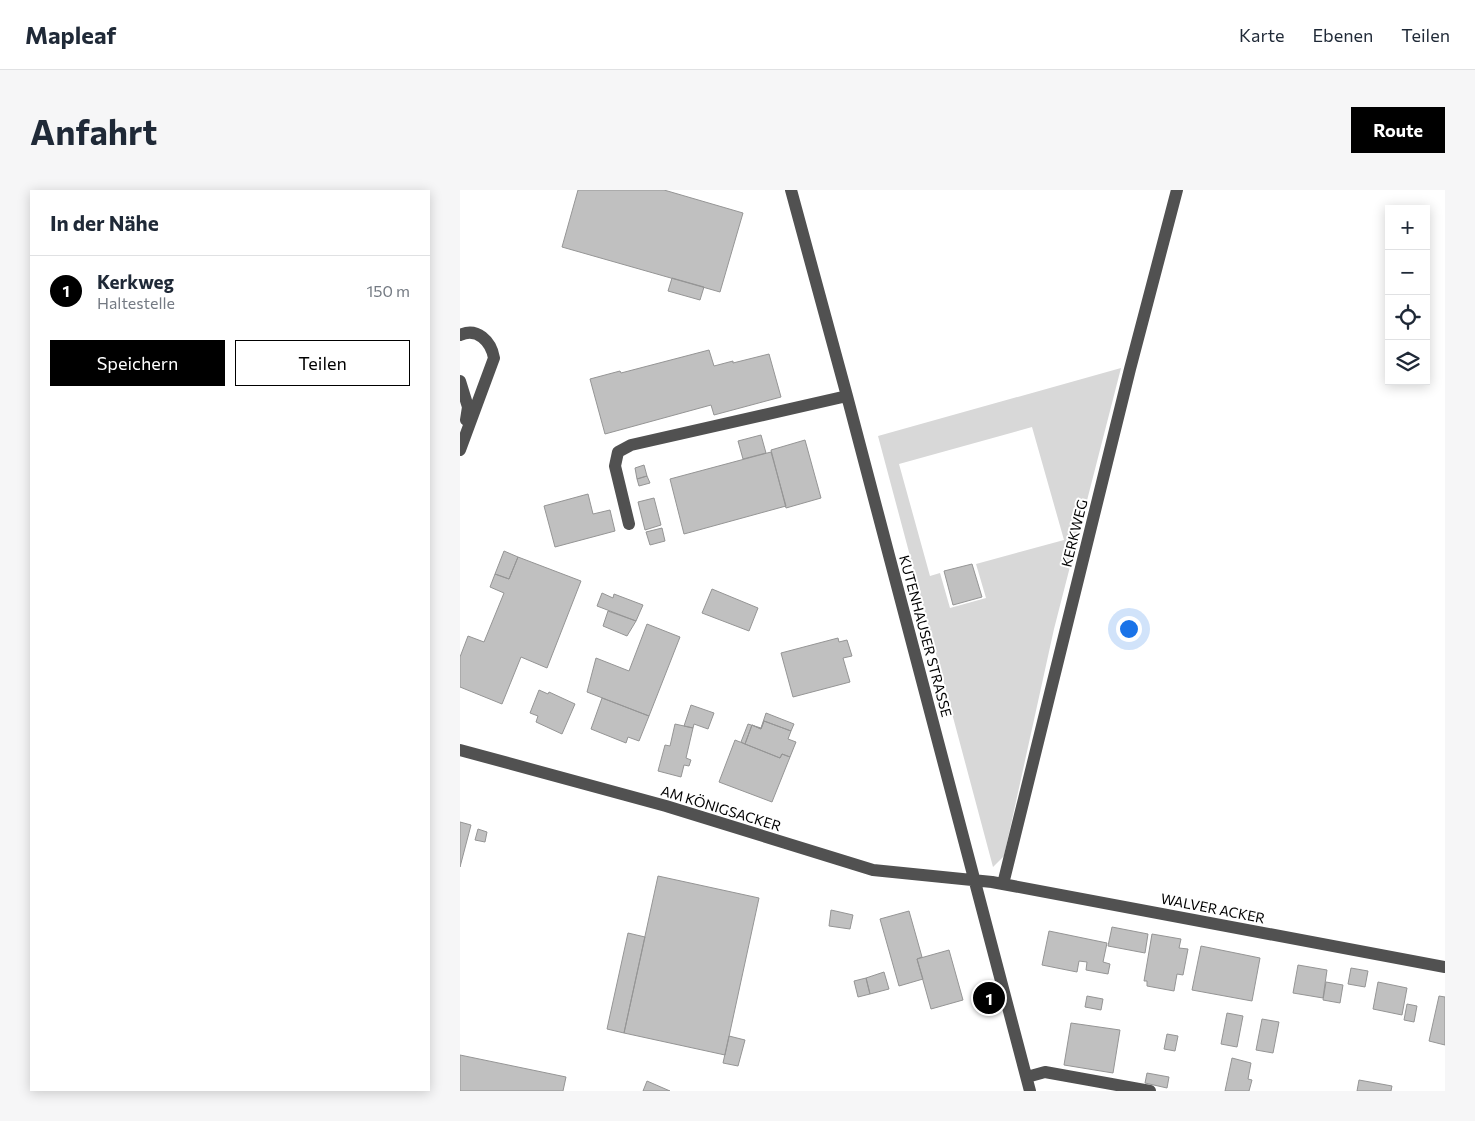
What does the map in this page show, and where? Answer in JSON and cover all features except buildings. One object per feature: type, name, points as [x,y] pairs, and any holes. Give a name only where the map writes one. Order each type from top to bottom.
[{"type":"street","name":"KUTENHAUSER STRASSE","points":[[791,190],[1030,1091]]},
{"type":"street","name":"KERKWEG","points":[[1003,884],[1176,190]]},
{"type":"street","points":[[460,336],[471,333],[478,334],[491,347],[494,358],[461,447]]},
{"type":"street","points":[[460,381],[468,407],[461,447]]},
{"type":"street","points":[[629,524],[614,466],[618,452],[630,445],[847,396]]},
{"type":"street","name":"AM KÖNIGSACKER","points":[[460,750],[666,806],[873,870],[945,878],[975,879]]},
{"type":"street","name":"WALVER ACKER","points":[[975,879],[1445,967]]},
{"type":"street","points":[[1026,1077],[1045,1072],[1150,1091]]},
{"type":"shaded area","points":[[1121,368],[1054,629],[1004,856],[993,867],[878,436]],"holes":[[[1032,427],[1064,540],[976,564],[986,598],[950,608],[940,573],[930,576],[899,464]]]},
{"type":"place","name":"Kerkweg","points":[[989,998]]}]
